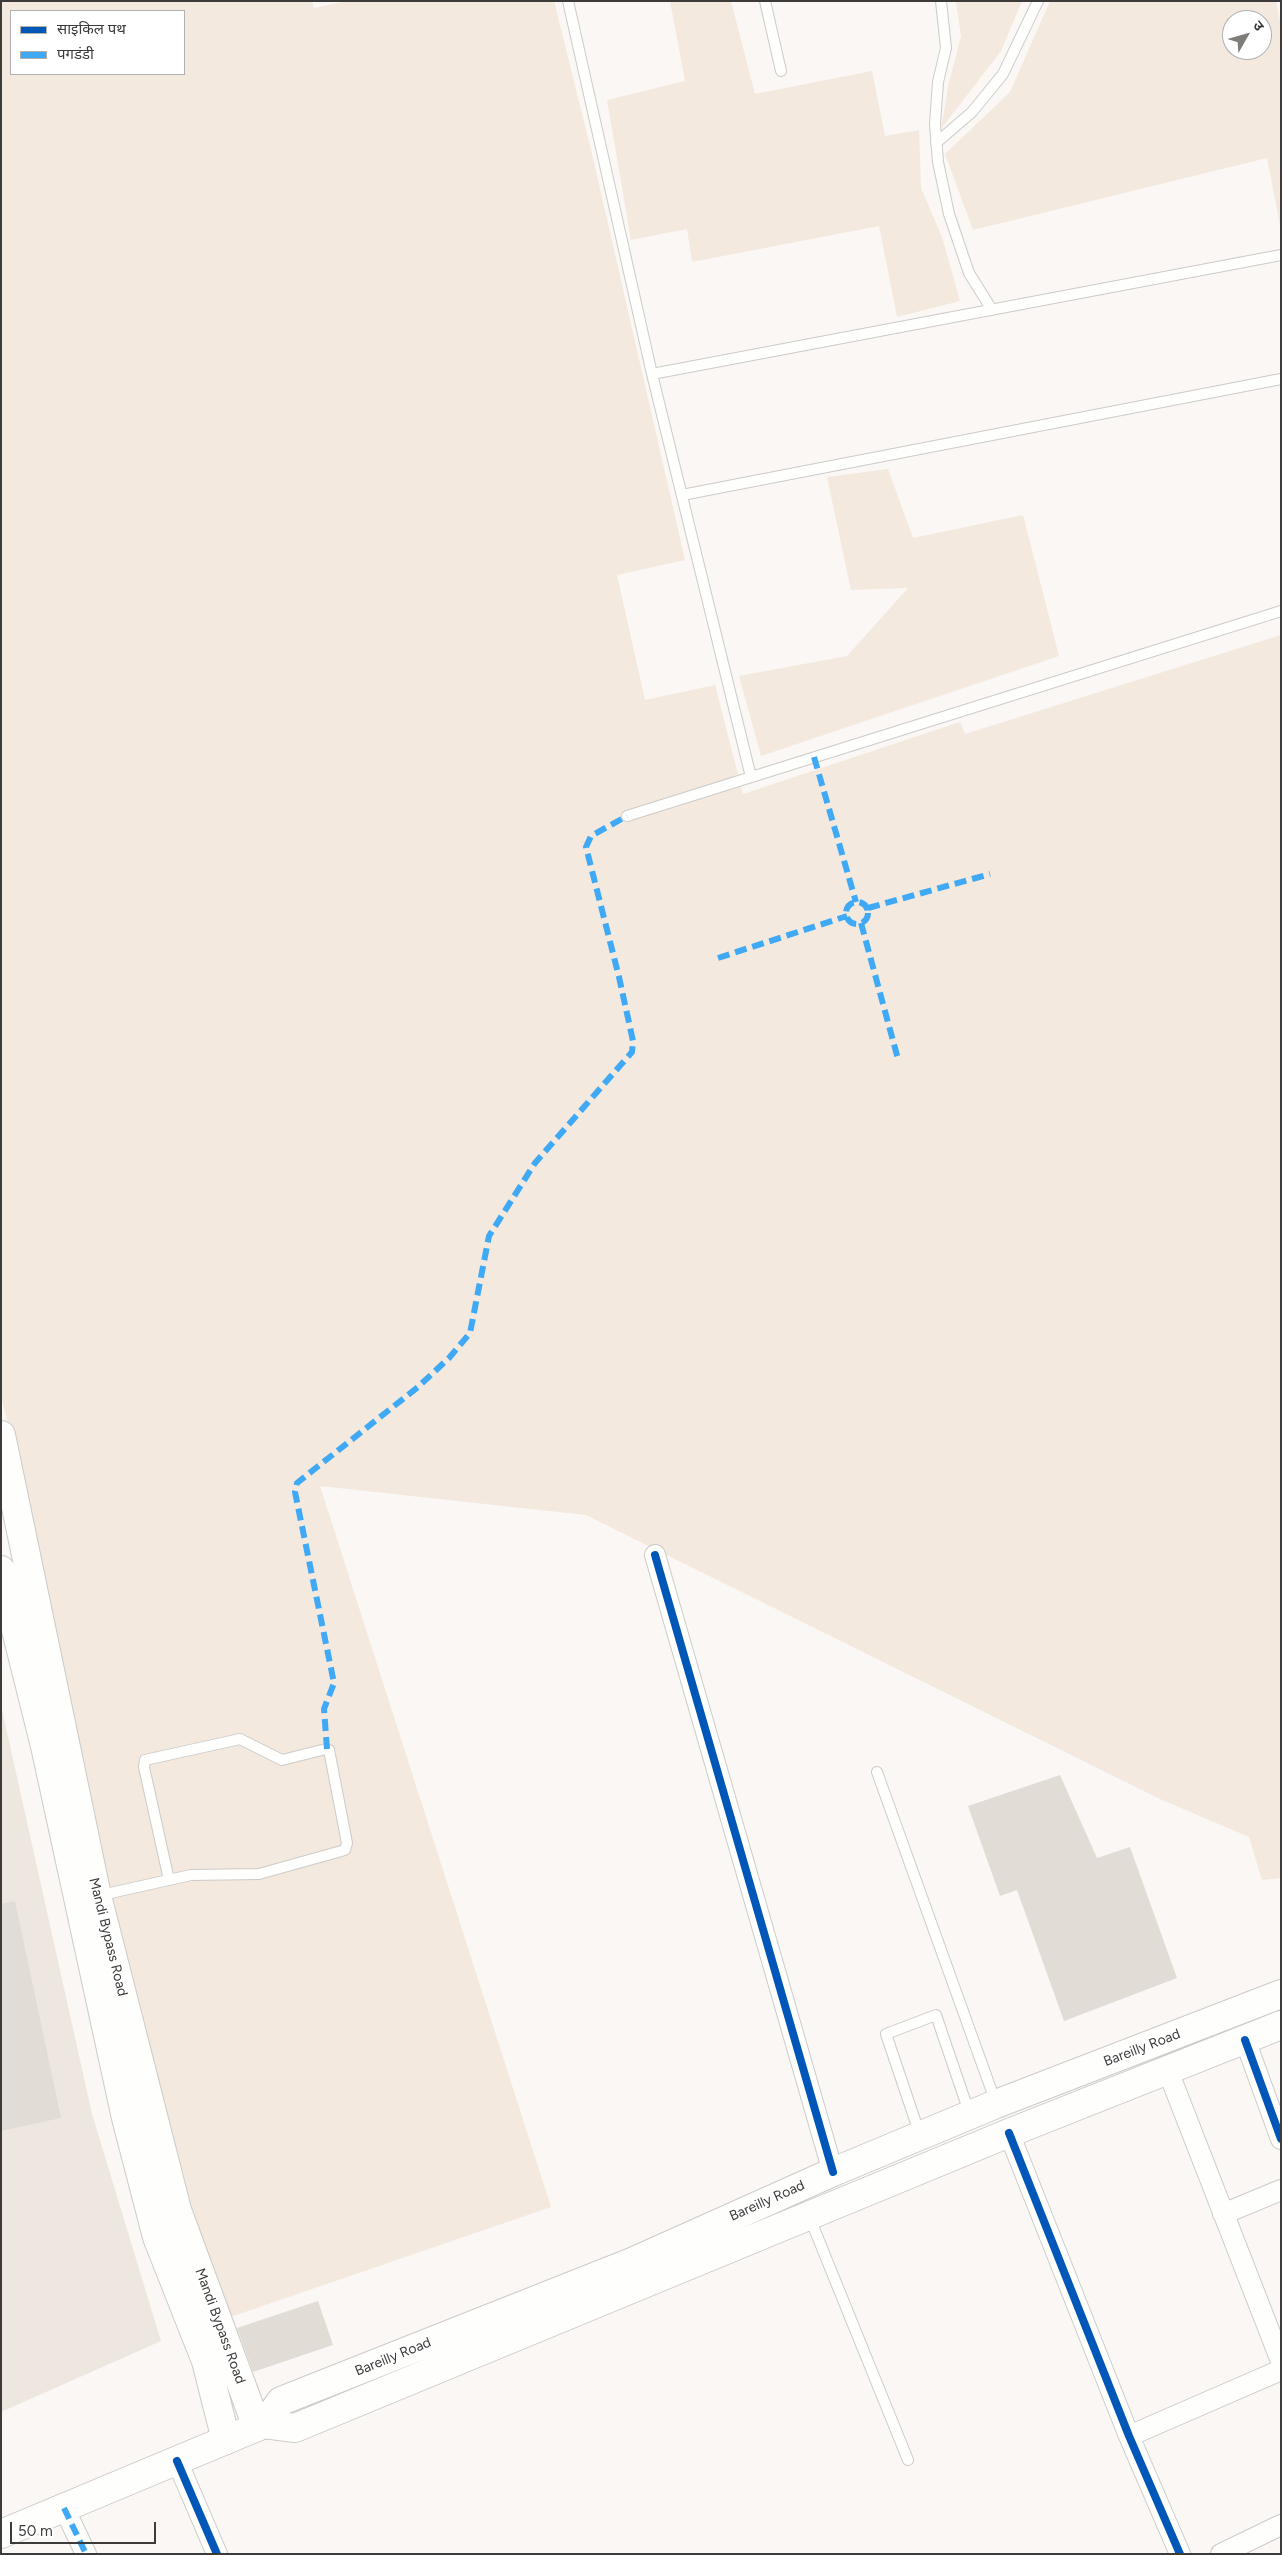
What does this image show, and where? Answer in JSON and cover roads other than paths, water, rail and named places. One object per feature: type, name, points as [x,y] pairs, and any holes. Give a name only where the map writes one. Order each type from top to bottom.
[{"type":"main road","name":"Mandi Bypass Road","points":[[1,1435],[97,1896],[177,2210],[261,2426]]},
{"type":"main road","name":"Mandi Bypass Road","points":[[1,1570],[45,1746],[126,2118],[157,2237],[206,2361],[226,2440]]},
{"type":"main road","name":"Bareilly Road","points":[[261,2426],[282,2401],[632,2262],[833,2172],[996,2104],[1281,1994]]},
{"type":"main road","points":[[1235,2012],[1245,2040]]},
{"type":"main road","name":"Bareilly Road","points":[[1,2534],[261,2426],[295,2428],[1009,2133],[1281,2026]]},
{"type":"main road","points":[[996,2104],[1009,2133]]},
{"type":"street","points":[[655,1555],[833,2172]]},
{"type":"street","points":[[1245,2040],[1281,2139]]},
{"type":"street","points":[[1168,2071],[1281,2361]]},
{"type":"street","points":[[1009,2133],[1129,2436],[1180,2554]]},
{"type":"street","points":[[1223,2214],[1281,2190]]},
{"type":"street","points":[[1129,2436],[1281,2370]]},
{"type":"street","points":[[177,2461],[217,2554]]},
{"type":"street","points":[[64,2508],[86,2554]]},
{"type":"street","points":[[1221,2554],[1281,2525]]},
{"type":"lane","points":[[568,1],[652,374],[751,777]]},
{"type":"lane","points":[[765,1],[781,71]]},
{"type":"lane","points":[[941,1],[946,48],[944,66],[938,82],[935,124],[936,143],[952,223],[969,274],[992,310]]},
{"type":"lane","points":[[936,143],[972,112],[1003,74],[1038,1]]},
{"type":"lane","points":[[652,374],[1281,255]]},
{"type":"lane","points":[[682,495],[1281,379]]},
{"type":"lane","points":[[627,816],[1281,611]]},
{"type":"lane","points":[[97,1896],[169,1880],[191,1875],[260,1874],[345,1850],[347,1843],[329,1750],[326,1749],[282,1760],[240,1739],[145,1760],[144,1766],[169,1880]]},
{"type":"lane","points":[[877,1772],[996,2104]]},
{"type":"lane","points":[[920,2136],[886,2034],[936,2015],[970,2115]]},
{"type":"lane","points":[[809,2215],[908,2460]]}]
